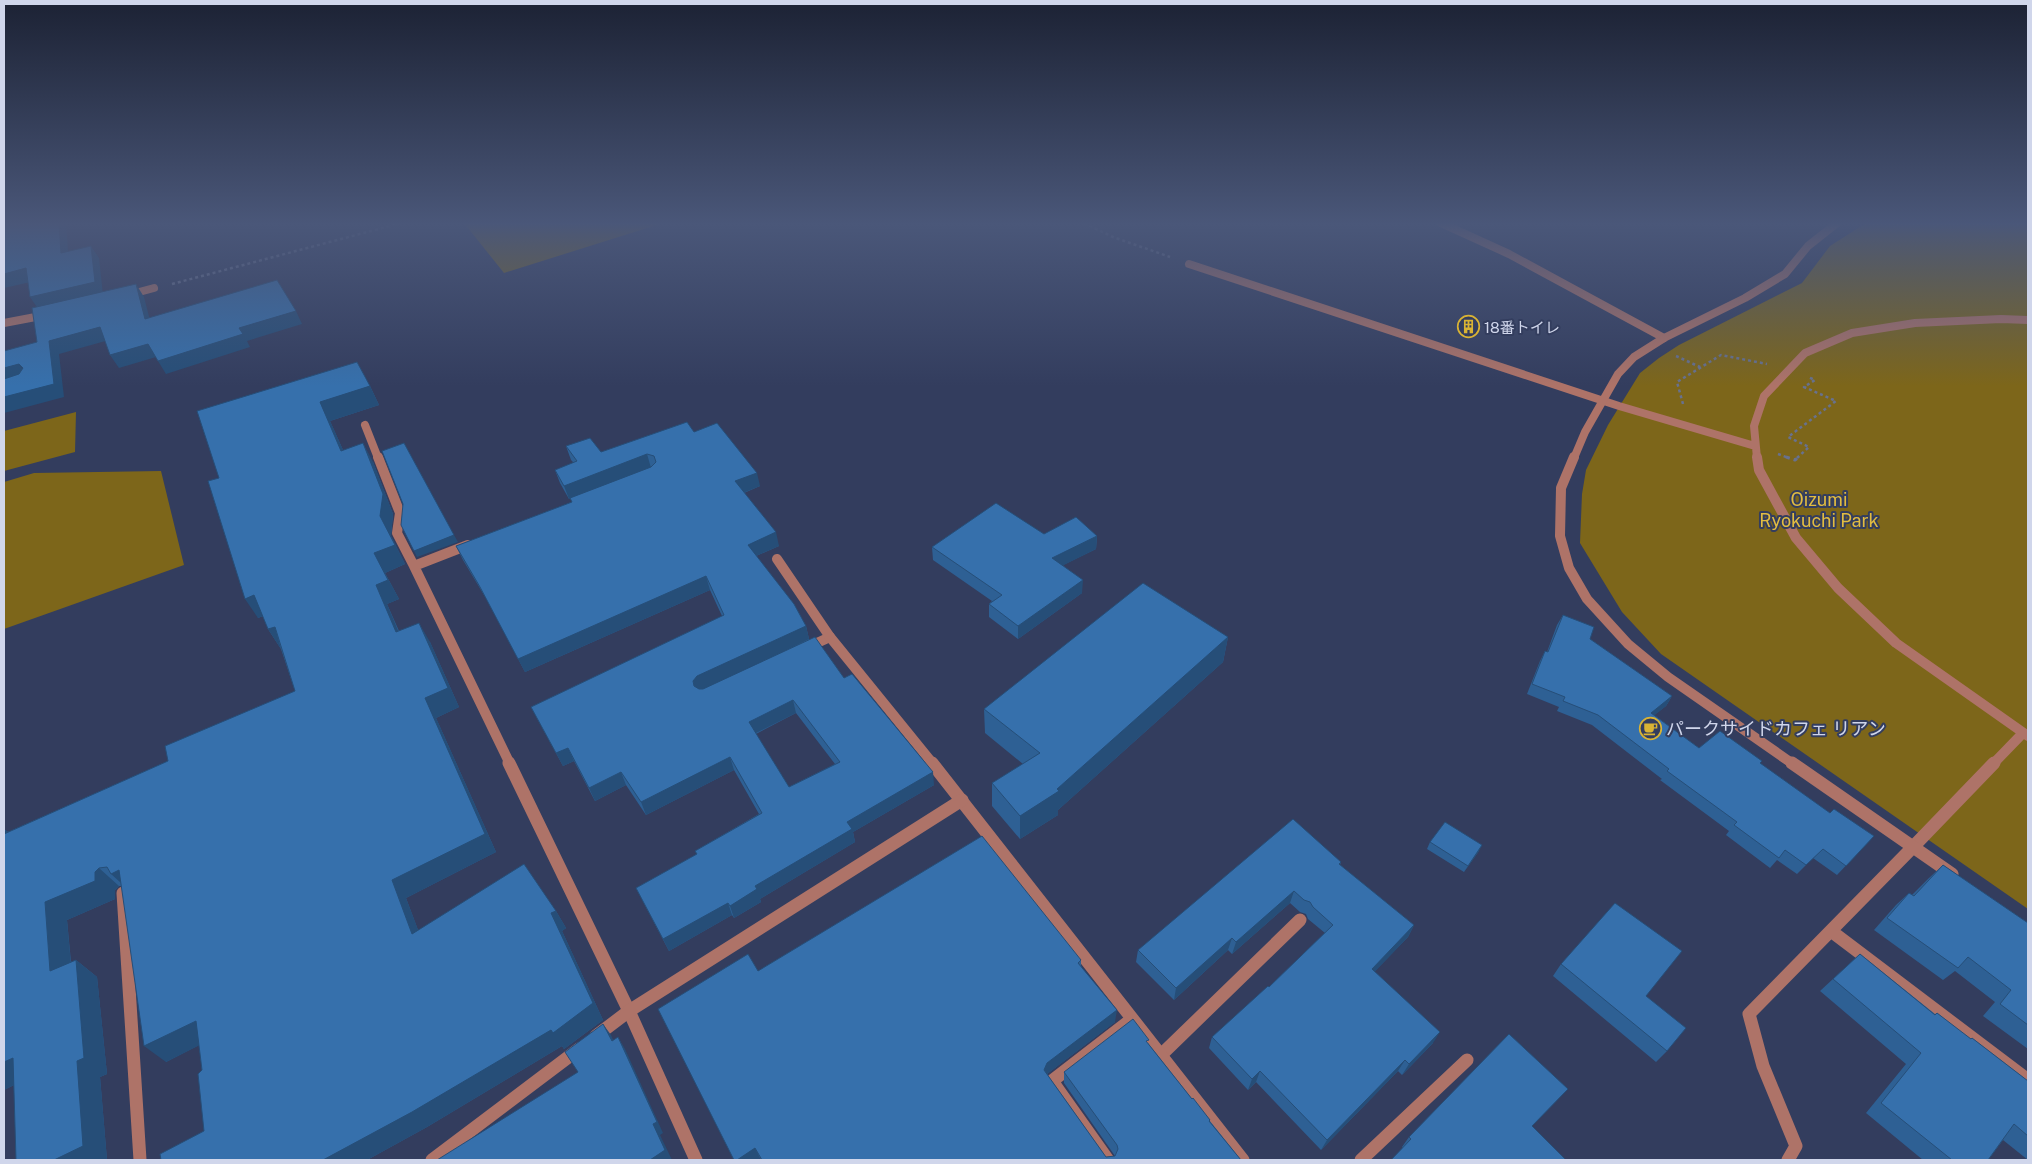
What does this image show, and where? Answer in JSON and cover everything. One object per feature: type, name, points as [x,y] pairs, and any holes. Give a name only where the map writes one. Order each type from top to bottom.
[{"type":"street","points":[[1230,277],[1603,400],[1755,446]]},
{"type":"street","points":[[1552,277],[1664,338]]},
{"type":"street","points":[[1779,277],[1745,298],[1664,338],[1634,357],[1618,374],[1585,432],[1561,488],[1560,536],[1569,568],[1587,599],[1628,644],[1668,677],[1959,879]]},
{"type":"street","points":[[117,298],[154,288]]},
{"type":"street","points":[[4,323],[52,313]]},
{"type":"street","points":[[1788,1160],[1796,1146],[1763,1066],[1749,1014],[2026,735],[1896,643],[1838,588],[1796,538],[1759,470],[1754,426],[1764,396],[1783,374],[1805,353],[1852,332],[1915,323],[2001,319],[2028,320]]},
{"type":"street","points":[[365,425],[400,513],[396,533],[414,566],[629,1011],[696,1160]]},
{"type":"street","points":[[414,566],[478,542]]},
{"type":"street","points":[[777,559],[830,637],[962,800],[1243,1160]]},
{"type":"street","points":[[794,654],[830,637]]},
{"type":"street","points":[[432,1160],[629,1011],[962,800]]},
{"type":"street","points":[[123,893],[140,1160]]},
{"type":"street","points":[[1161,1055],[1300,920]]},
{"type":"street","points":[[1830,931],[2028,1080]]},
{"type":"street","points":[[1108,1160],[1052,1080],[1132,1019]]},
{"type":"street","points":[[1361,1160],[1467,1060]]},
{"type":"path","points":[[154,288],[195,277]]},
{"type":"green space","name":"Oizumi Ryokuchi Park","points":[[1806,277],[2028,277],[2028,909],[1661,654],[1622,612],[1580,543],[1582,494],[1586,470],[1608,425],[1640,373],[1679,345],[1802,283]]},
{"type":"green space","points":[[76,412],[75,452],[4,471],[4,431]]},
{"type":"green space","points":[[161,471],[184,565],[4,629],[4,482],[34,473]]},
{"type":"building","points":[[27,277],[94,277],[95,282],[30,297]]},
{"type":"building","points":[[277,280],[296,311],[239,328],[243,334],[158,361],[148,344],[110,355],[100,327],[49,341],[54,384],[4,397],[4,379],[19,374],[23,368],[19,364],[4,368],[4,351],[37,342],[32,308],[136,284],[145,319]]},
{"type":"building","points":[[357,362],[370,386],[320,402],[341,451],[363,443],[383,494],[380,516],[395,545],[374,553],[388,580],[376,585],[396,632],[419,623],[448,688],[425,698],[485,834],[392,880],[412,934],[524,864],[556,911],[551,913],[593,1003],[553,1033],[551,1030],[412,1112],[323,1160],[161,1160],[160,1154],[204,1131],[198,1074],[202,1070],[196,1021],[144,1046],[119,870],[111,874],[107,867],[99,868],[95,872],[95,881],[45,902],[50,971],[76,960],[84,1058],[77,1061],[83,1146],[54,1160],[16,1160],[13,1058],[4,1062],[4,834],[168,761],[165,746],[295,691],[275,627],[268,629],[254,595],[245,599],[208,481],[219,478],[197,411]]},
{"type":"building","points":[[687,422],[694,432],[717,423],[757,473],[735,481],[776,532],[748,545],[794,604],[806,626],[697,676],[693,681],[694,686],[703,689],[815,637],[844,678],[852,674],[933,772],[847,822],[852,829],[755,886],[757,889],[730,906],[728,903],[663,939],[636,888],[697,854],[695,851],[762,813],[730,757],[641,802],[621,772],[589,788],[568,748],[556,753],[531,707],[724,615],[706,576],[518,659],[456,546],[572,502],[570,498],[651,467],[656,462],[654,456],[647,454],[564,486],[555,470],[577,461],[566,446],[590,438],[601,452]],"holes":[[[793,700],[840,762],[789,787],[749,722]]]},
{"type":"building","points":[[404,443],[454,535],[414,551],[401,525],[403,504],[382,451]]},
{"type":"building","points":[[996,503],[1044,534],[1076,517],[1097,536],[1052,558],[1083,580],[1018,626],[989,604],[1002,595],[932,547]]},
{"type":"building","points":[[1143,583],[1228,637],[1057,789],[1059,791],[1020,816],[992,783],[1040,753],[984,709]]},
{"type":"building","points":[[1563,615],[1594,627],[1590,639],[1672,696],[1651,713],[1699,748],[1720,731],[1762,761],[1760,763],[1830,813],[1834,809],[1874,836],[1846,866],[1823,849],[1806,865],[1785,850],[1779,858],[1734,825],[1737,822],[1667,771],[1669,769],[1598,715],[1563,701],[1565,697],[1532,684],[1545,651],[1548,652]]},
{"type":"building","points":[[1293,819],[1341,862],[1339,864],[1414,925],[1372,969],[1440,1032],[1409,1064],[1405,1060],[1327,1140],[1260,1071],[1252,1079],[1212,1037],[1269,987],[1333,925],[1310,902],[1304,900],[1294,891],[1236,942],[1232,938],[1176,988],[1138,950]]},
{"type":"building","points":[[1445,822],[1482,845],[1468,866],[1430,842]]},
{"type":"building","points":[[982,836],[1081,960],[1078,963],[1117,1010],[1047,1063],[1044,1070],[1106,1157],[1115,1156],[1118,1149],[1117,1145],[1064,1072],[1133,1019],[1149,1040],[1146,1041],[1241,1160],[762,1160],[755,1148],[734,1160],[658,1009],[748,954],[758,971]]},
{"type":"building","points":[[1943,865],[2028,923],[2028,1025],[2000,1004],[2011,990],[1968,957],[1958,968],[1887,918],[1909,893],[1914,896]]},
{"type":"building","points":[[1615,903],[1682,951],[1646,996],[1686,1028],[1667,1051],[1561,964]]},
{"type":"building","points":[[1860,954],[1935,1015],[1937,1013],[2028,1081],[2028,1136],[2014,1124],[1988,1160],[1952,1160],[1881,1103],[1921,1053],[1833,979]]},
{"type":"building","points":[[603,1024],[612,1041],[618,1037],[657,1122],[653,1124],[665,1150],[650,1160],[437,1160],[578,1072],[565,1052]]},
{"type":"building","points":[[1509,1034],[1568,1089],[1532,1126],[1566,1160],[1391,1160],[1411,1139],[1409,1137]]},
{"type":"place","name":"18番トイレ","points":[[1468,327]]},
{"type":"place","name":"パークサイドカフェ リアン","points":[[1650,728]]}]
